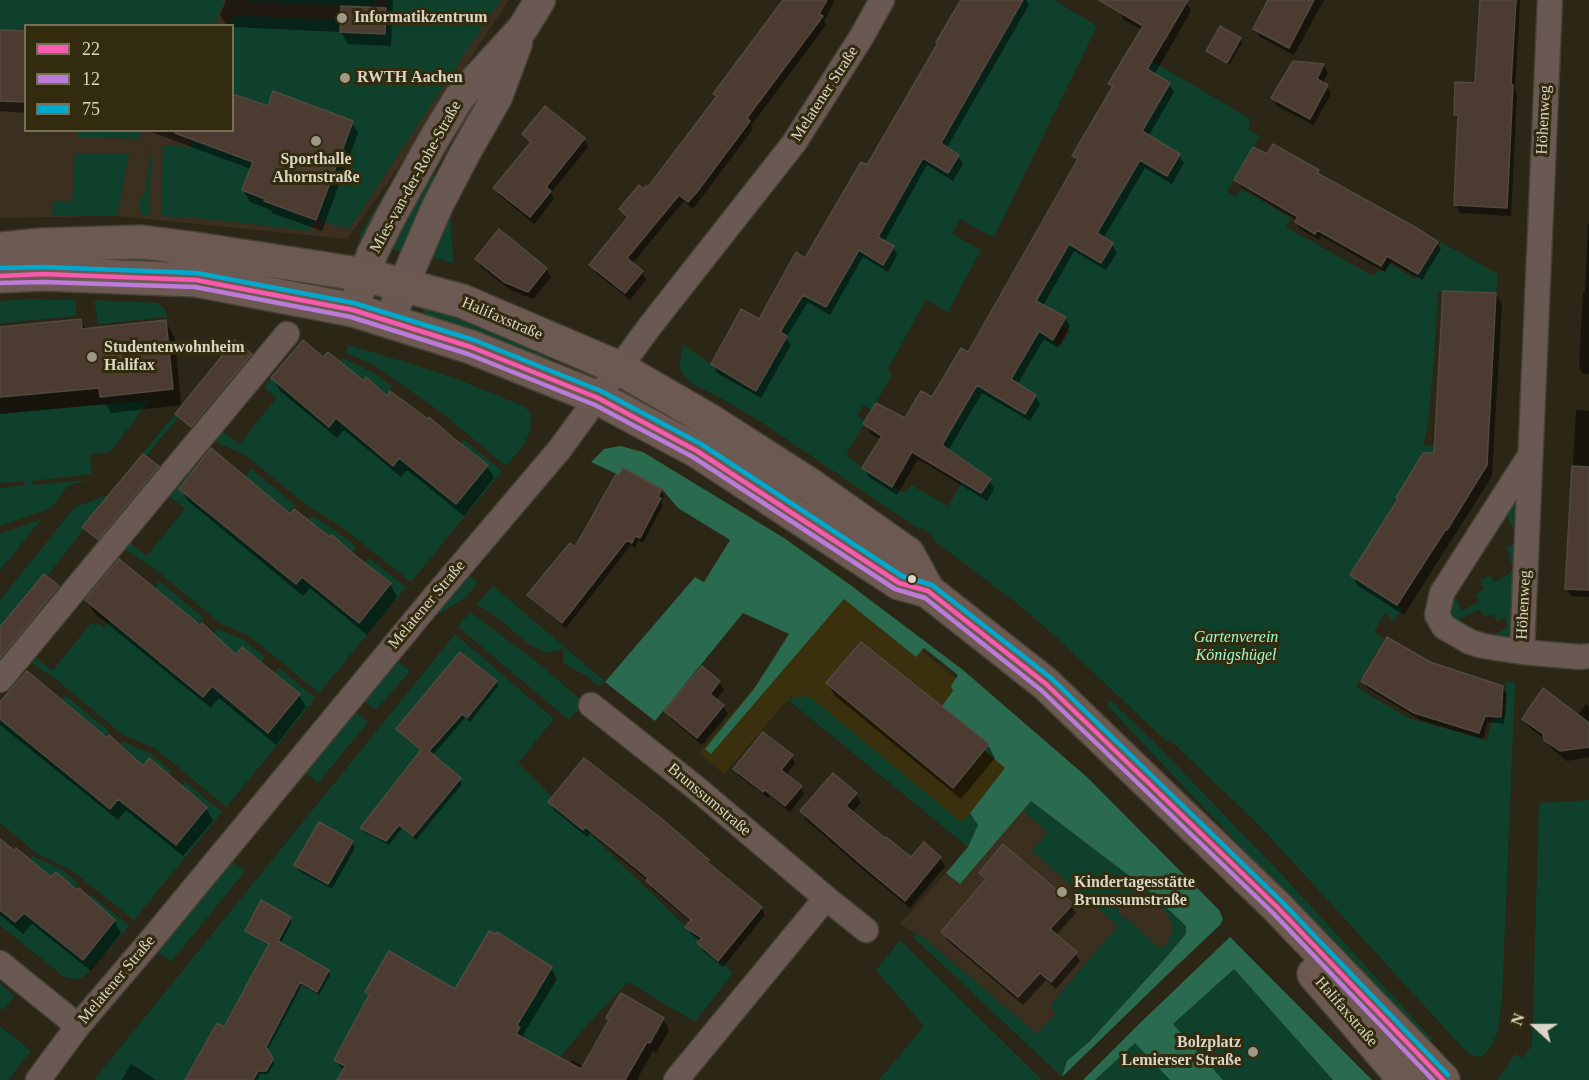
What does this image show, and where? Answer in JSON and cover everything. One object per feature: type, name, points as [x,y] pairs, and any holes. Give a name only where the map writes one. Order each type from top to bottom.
[{"type":"main road","name":"Halifaxstraße","points":[[0,249],[41,245],[142,242],[364,275],[462,302],[619,368],[707,419],[813,487],[908,554],[928,591]]},
{"type":"main road","name":"Halifaxstraße","points":[[0,276],[43,274],[196,280],[353,310],[471,347],[598,398],[697,451],[899,583],[928,591],[1046,684],[1277,906],[1443,1080]]},
{"type":"main road","name":"Halifaxstraße","points":[[1172,805],[1405,1080]]},
{"type":"street","name":"Mies-van-der-Rohe-Straße","points":[[390,321],[402,286],[437,207],[497,97],[523,28],[540,0]]},
{"type":"street","name":"Melatener Straße","points":[[38,1080],[78,1026],[559,450],[619,368],[794,143],[862,36],[882,0]]},
{"type":"street","name":"Höhenweg","points":[[1530,455],[1442,593],[1437,615],[1444,627],[1470,642],[1522,652],[1550,0]]},
{"type":"street","name":"Mies-van-der-Rohe-Straße","points":[[353,310],[372,254],[388,220],[434,139],[459,98],[523,28]]},
{"type":"street","points":[[0,680],[287,334]]},
{"type":"street","points":[[1522,652],[1589,656]]},
{"type":"street","name":"Brunssumstraße","points":[[591,705],[696,788],[866,930]]},
{"type":"street","points":[[676,1080],[826,898]]},
{"type":"street","points":[[0,963],[78,1026]]},
{"type":"shaded area","name":"RWTH Aachen","points":[[0,0],[509,0],[387,184],[347,239],[117,216],[0,218]]},
{"type":"shaded area","points":[[837,582],[1044,750],[966,837],[791,696],[724,774],[699,753],[807,624]]},
{"type":"shaded area","name":"Kindertagesstätte Brunssumstraße","points":[[1052,752],[1219,917],[1062,1076],[958,972],[914,932],[900,924]]},
{"type":"green space","points":[[0,0],[224,0],[215,24],[24,24],[24,31],[0,30]]},
{"type":"green space","points":[[239,0],[373,0],[373,8]]},
{"type":"green space","points":[[386,0],[500,0],[349,229],[316,220],[352,121],[274,91],[268,107],[234,94],[234,24],[231,24],[234,15],[340,20],[340,32],[384,34]]},
{"type":"green space","name":"Gartenverein Königshügel","points":[[1023,0],[1054,0],[1097,26],[995,235],[990,236],[960,219],[952,234],[981,250],[948,312],[926,299],[888,369],[892,375],[872,410],[863,405],[857,416],[866,421],[846,454],[862,468],[905,493],[911,485],[948,506],[972,466],[942,445],[976,385],[1025,413],[1036,395],[1011,379],[1026,324],[1061,345],[1070,331],[1061,325],[1066,316],[1036,300],[1069,244],[1097,233],[1126,146],[1153,162],[1150,166],[1167,176],[1180,154],[1142,131],[1170,83],[1125,56],[1128,47],[1249,118],[1249,130],[1260,136],[1227,192],[1236,197],[1241,189],[1291,218],[1286,227],[1373,276],[1379,270],[1385,271],[1389,263],[1415,279],[1441,242],[1498,274],[1496,293],[1438,291],[1428,426],[1423,444],[1457,453],[1396,498],[1387,517],[1350,575],[1402,609],[1393,621],[1385,613],[1374,632],[1384,639],[1356,687],[1408,718],[1487,740],[1493,718],[1505,718],[1506,682],[1515,683],[1502,999],[1498,1030],[1487,1052],[1480,1057],[1471,1055],[1462,1047],[1258,824],[1169,739],[1167,742],[1018,604],[933,540],[934,537],[921,527],[919,529],[761,422],[691,383],[684,376],[679,365],[683,345],[756,390],[787,336],[780,332],[803,295],[826,307],[842,280],[852,246],[883,264],[894,246],[878,237],[919,156],[948,173],[959,155],[939,142],[966,65],[981,73],[997,46],[973,33],[986,12],[1009,25]]},
{"type":"green space","points":[[78,132],[141,132],[139,139],[77,137]]},
{"type":"green space","points":[[193,140],[253,162],[242,191],[314,220],[310,231],[161,216],[163,146],[181,145],[189,149]]},
{"type":"green space","points":[[152,146],[149,215],[141,215],[142,209],[139,209],[141,195],[144,195]]},
{"type":"green space","points":[[75,153],[129,154],[117,216],[52,216],[53,202],[72,202]]},
{"type":"green space","points":[[426,176],[435,176],[439,183],[401,252],[388,248]]},
{"type":"green space","points":[[389,186],[393,187],[366,241],[359,236]]},
{"type":"green space","points":[[443,213],[452,215],[454,264],[435,258],[432,245]]},
{"type":"green space","points":[[76,300],[76,316],[0,323],[0,301]]},
{"type":"green space","points":[[94,300],[158,303],[166,311],[167,317],[98,324]]},
{"type":"green space","points":[[430,306],[555,350],[544,365],[426,320],[424,309]]},
{"type":"green space","points":[[348,345],[462,381],[523,406],[530,412],[529,434],[522,447],[506,466],[442,413],[374,365],[346,353]]},
{"type":"green space","points":[[342,358],[372,372],[393,387],[386,395],[366,378],[359,386],[335,367]]},
{"type":"green space","points":[[271,378],[329,427],[336,418],[393,465],[399,458],[456,504],[488,465],[461,444],[464,440],[502,471],[411,582],[342,527],[308,506],[245,455],[212,440],[221,429],[239,445],[276,398],[264,387]]},
{"type":"green space","points":[[150,400],[110,452],[90,454],[92,474],[32,481],[33,485],[87,480],[68,486],[51,508],[0,526],[0,488],[25,485],[24,481],[0,483],[0,414]]},
{"type":"green space","points":[[175,414],[179,417],[146,456],[143,453]]},
{"type":"green space","points":[[620,446],[643,452],[784,538],[963,670],[1088,778],[1219,910],[1223,919],[1220,925],[1062,1077],[1067,1061],[1090,1041],[1163,961],[1186,934],[1186,926],[1148,890],[1031,801],[960,884],[946,873],[968,847],[978,825],[970,813],[1005,768],[984,750],[988,744],[942,706],[953,691],[951,686],[958,675],[924,648],[916,657],[844,599],[711,754],[705,749],[754,689],[789,634],[743,613],[655,721],[605,682],[695,577],[704,582],[730,540],[678,508],[662,489],[623,468],[619,475],[591,462],[604,449]]},
{"type":"green space","points":[[194,463],[197,466],[180,489],[295,584],[302,577],[359,623],[391,584],[365,563],[369,558],[406,587],[319,693],[248,635],[221,624],[156,570],[124,549],[129,542],[147,556],[185,509],[168,495]]},
{"type":"green space","points":[[251,469],[295,505],[288,513],[244,477]]},
{"type":"green space","points":[[1516,490],[1519,490],[1526,509],[1516,623],[1514,636],[1511,639],[1499,640],[1494,638],[1495,634],[1507,628],[1505,617],[1497,621],[1492,614],[1484,617],[1480,609],[1458,620],[1454,618],[1449,604],[1450,600],[1455,597],[1462,611],[1479,601],[1475,595],[1484,589],[1480,581],[1489,575],[1494,582],[1510,573],[1512,568],[1507,547],[1518,541],[1505,510]]},
{"type":"green space","points":[[108,495],[47,576],[43,574],[0,627],[0,600],[75,507]]},
{"type":"green space","points":[[312,516],[356,547],[352,552],[332,535],[325,543],[304,526]]},
{"type":"green space","points":[[41,520],[0,570],[0,534]]},
{"type":"green space","points":[[470,576],[478,582],[467,596],[433,618]]},
{"type":"green space","points":[[159,581],[204,618],[198,624],[155,588]]},
{"type":"green space","points":[[493,586],[605,682],[599,686],[563,663],[563,649],[546,653],[527,643],[498,618],[477,604]]},
{"type":"green space","points":[[470,612],[542,666],[584,703],[569,720],[458,627]]},
{"type":"green space","points":[[111,620],[212,686],[268,733],[300,694],[274,673],[279,668],[316,698],[226,807],[155,748],[123,735],[58,681],[31,662],[36,657],[52,671],[92,622],[103,628]]},
{"type":"green space","points":[[217,629],[244,640],[265,657],[261,662],[242,647],[236,655],[212,635]]},
{"type":"green space","points":[[455,634],[554,719],[518,763],[733,973],[695,1022],[628,982],[587,1025],[541,1080],[94,1080]]},
{"type":"green space","points":[[398,662],[410,671],[376,710],[364,701]]},
{"type":"green space","points":[[65,695],[110,732],[105,736],[61,700]]},
{"type":"green space","points":[[810,697],[961,822],[970,813],[978,825],[968,847],[787,699]]},
{"type":"green space","points":[[1111,701],[1153,741],[1285,878],[1433,1040],[1422,1048],[1421,1038],[1107,705]]},
{"type":"green space","points":[[355,712],[368,722],[318,783],[306,773]]},
{"type":"green space","points":[[0,719],[110,809],[118,799],[175,845],[181,786],[185,782],[222,812],[134,920],[71,870],[36,853],[0,823]]},
{"type":"green space","points":[[124,742],[151,754],[172,772],[169,775],[149,758],[142,767],[118,747]]},
{"type":"green space","points":[[1589,800],[1589,1080],[1498,1080],[1515,1054],[1523,1058],[1532,1045],[1539,803]]},
{"type":"green space","points":[[1031,801],[1148,890],[1186,926],[1186,934],[1163,961],[1090,1041],[1067,1061],[1062,1077],[913,937],[917,932],[1037,1034],[1056,1013],[1051,1008],[1051,1004],[1118,926],[1032,851],[1048,832],[1023,811]],"holes":[[[1139,889],[1148,893],[1168,915],[1173,928],[1169,941],[1163,948],[1154,944],[1133,923],[1120,915],[1117,906],[1130,893]]]},
{"type":"green space","points":[[32,856],[63,870],[79,884],[75,888],[56,872],[49,880],[28,862]]},
{"type":"green space","points":[[233,862],[245,871],[171,962],[158,952]]},
{"type":"green space","points":[[92,895],[129,926],[84,977],[76,979],[63,976],[0,925],[0,910],[15,922],[24,913],[83,959],[115,920],[89,899]]},
{"type":"green space","points":[[1230,937],[1372,1080],[1333,1080],[1234,969],[1173,1024],[1223,1080],[1170,1080],[1135,1043],[1095,1080],[1083,1080],[1141,1022]]},
{"type":"green space","points":[[900,940],[1042,1080],[879,1080],[924,1026],[876,970]]},
{"type":"green space","name":"Bolzplatz Lemierser Straße","points":[[1234,969],[1333,1080],[1223,1080],[1173,1024]]},
{"type":"green space","points":[[0,983],[14,996],[4,1009],[0,1009]]},
{"type":"green space","points":[[0,1026],[31,1051],[8,1080],[0,1080]]},
{"type":"green space","points":[[1135,1042],[1170,1080],[1095,1080]]},
{"type":"building","points":[[783,0],[827,0],[819,14],[823,16],[747,118],[750,121],[697,192],[688,202],[679,195],[627,258],[643,271],[625,293],[589,265],[628,217],[619,209],[639,185],[644,189],[648,187],[717,96],[713,94]]},
{"type":"building","points":[[961,0],[1023,0],[941,143],[959,155],[948,173],[923,158],[878,237],[894,246],[883,265],[859,250],[826,307],[803,295],[780,332],[787,336],[756,391],[711,364],[741,309],[759,319],[796,252],[805,258],[861,162],[867,165]]},
{"type":"building","points":[[1099,0],[1188,0],[1147,69],[1170,83],[1142,131],[1180,154],[1167,176],[1140,160],[1097,233],[1113,243],[1101,263],[1069,244],[1036,301],[1066,317],[1053,340],[1039,331],[1011,379],[1036,395],[1025,414],[977,385],[942,445],[991,479],[981,493],[912,452],[892,487],[862,468],[882,436],[863,424],[876,403],[905,418],[921,391],[932,397],[961,348],[968,352],[1078,159],[1072,156],[1113,86],[1108,84],[1143,26]]},
{"type":"building","points":[[1268,0],[1314,0],[1289,48],[1253,29]]},
{"type":"building","points":[[1480,0],[1516,0],[1507,208],[1454,205],[1458,115],[1454,115],[1455,82],[1475,83]]},
{"type":"building","points":[[341,6],[386,8],[385,34],[340,32]]},
{"type":"building","points":[[1220,26],[1241,38],[1227,63],[1206,51]]},
{"type":"building","points":[[0,30],[24,31],[24,102],[0,101]]},
{"type":"building","points":[[1293,61],[1324,64],[1317,79],[1328,85],[1310,119],[1271,98]]},
{"type":"building","points":[[273,91],[353,121],[316,220],[264,201],[265,199],[242,190],[253,162],[175,133],[234,132],[234,95],[268,106]]},
{"type":"building","points":[[545,106],[585,138],[546,187],[551,191],[530,217],[493,188],[531,142],[522,134]]},
{"type":"building","points":[[1273,144],[1319,170],[1317,173],[1438,242],[1418,274],[1387,256],[1381,266],[1317,230],[1315,234],[1295,222],[1298,217],[1234,180],[1253,147],[1267,154]]},
{"type":"building","points":[[499,229],[547,268],[528,292],[504,282],[475,259]]},
{"type":"building","points":[[1443,291],[1496,293],[1487,465],[1397,605],[1350,575],[1398,499],[1396,498],[1423,453],[1434,453]]},
{"type":"building","name":"Studentenwohnheim Halifax","points":[[81,319],[82,329],[166,320],[173,389],[100,397],[99,388],[0,397],[0,327]]},
{"type":"building","points":[[235,340],[252,354],[191,427],[175,414]]},
{"type":"building","points":[[303,340],[323,357],[328,352],[364,381],[366,377],[387,396],[390,391],[428,419],[429,417],[488,465],[456,504],[399,458],[393,466],[336,418],[329,427],[271,378]]},
{"type":"building","points":[[211,448],[290,514],[294,509],[330,537],[332,535],[391,583],[359,623],[302,577],[296,584],[179,489]]},
{"type":"building","points":[[143,454],[159,466],[98,540],[82,527]]},
{"type":"building","points":[[1572,466],[1589,467],[1589,590],[1565,589]]},
{"type":"building","points":[[623,468],[662,489],[658,497],[661,498],[640,538],[635,536],[632,543],[627,540],[562,623],[527,595],[570,543],[575,547],[616,474],[619,475]]},
{"type":"building","points":[[119,559],[200,625],[202,623],[236,655],[242,647],[300,694],[268,733],[212,686],[203,697],[85,600]]},
{"type":"building","points":[[44,574],[59,586],[0,658],[0,627]]},
{"type":"building","points":[[1387,637],[1430,662],[1503,686],[1501,717],[1485,716],[1479,733],[1414,713],[1361,681]]},
{"type":"building","points":[[861,642],[989,744],[953,788],[826,683]]},
{"type":"building","points":[[460,652],[497,681],[467,718],[462,714],[429,751],[461,778],[413,836],[399,825],[386,841],[360,828],[421,750],[396,729]]},
{"type":"building","points":[[702,666],[720,681],[710,694],[724,705],[697,738],[664,711]]},
{"type":"building","points":[[27,671],[107,738],[109,735],[143,766],[149,758],[207,807],[176,845],[118,799],[110,809],[0,719],[0,702]]},
{"type":"building","points":[[1543,688],[1589,723],[1589,747],[1560,751],[1544,740],[1543,734],[1522,719]]},
{"type":"building","points":[[763,732],[793,755],[781,770],[802,786],[785,806],[733,769]]},
{"type":"building","points":[[584,758],[662,819],[709,860],[707,862],[762,907],[718,961],[697,943],[702,938],[685,927],[691,920],[646,881],[648,878],[585,827],[583,830],[548,802]]},
{"type":"building","points":[[833,773],[857,793],[846,806],[885,838],[911,857],[924,842],[941,857],[905,901],[800,811]]},
{"type":"building","points":[[319,822],[353,841],[328,884],[294,865]]},
{"type":"building","points":[[0,839],[15,851],[16,848],[51,877],[56,872],[77,890],[79,888],[115,920],[83,960],[24,913],[15,922],[0,910]]},
{"type":"building","points":[[1003,844],[1073,904],[1050,929],[1077,952],[1051,982],[1040,973],[1018,997],[941,932],[986,879],[979,873]]},
{"type":"building","points":[[261,900],[291,917],[278,941],[329,970],[317,992],[300,982],[266,1047],[273,1059],[266,1071],[258,1071],[253,1080],[185,1080],[217,1023],[224,1027],[269,944],[245,931]]},
{"type":"building","points":[[489,931],[496,934],[497,932],[552,967],[517,1025],[520,1027],[516,1034],[581,1069],[609,1020],[606,1018],[621,993],[664,1018],[625,1080],[337,1080],[345,1066],[334,1060],[369,995],[365,992],[389,951],[455,989]]},
{"type":"transit line","name":"75","points":[[0,268],[43,267],[197,273],[354,303],[474,340],[601,391],[701,444],[902,576],[932,585],[1051,678],[1282,902],[1448,1075]]},
{"type":"transit line","name":"22","points":[[0,276],[43,274],[196,280],[353,310],[471,347],[598,398],[697,451],[899,583],[928,591],[1046,684],[1277,907],[1443,1080]]},
{"type":"transit line","name":"12","points":[[0,283],[43,282],[195,287],[351,317],[468,354],[595,405],[693,457],[895,589],[925,598],[1041,690],[1272,912],[1433,1080]]},
{"type":"place","name":"Informatikzentrum","points":[[342,18]]},
{"type":"place","name":"RWTH Aachen","points":[[345,78]]},
{"type":"place","name":"Sporthalle Ahornstraße","points":[[316,141]]},
{"type":"place","name":"Studentenwohnheim Halifax","points":[[92,357]]},
{"type":"place","name":"Kindertagesstätte Brunssumstraße","points":[[1062,892]]},
{"type":"place","name":"Bolzplatz Lemierser Straße","points":[[1253,1052]]}]
